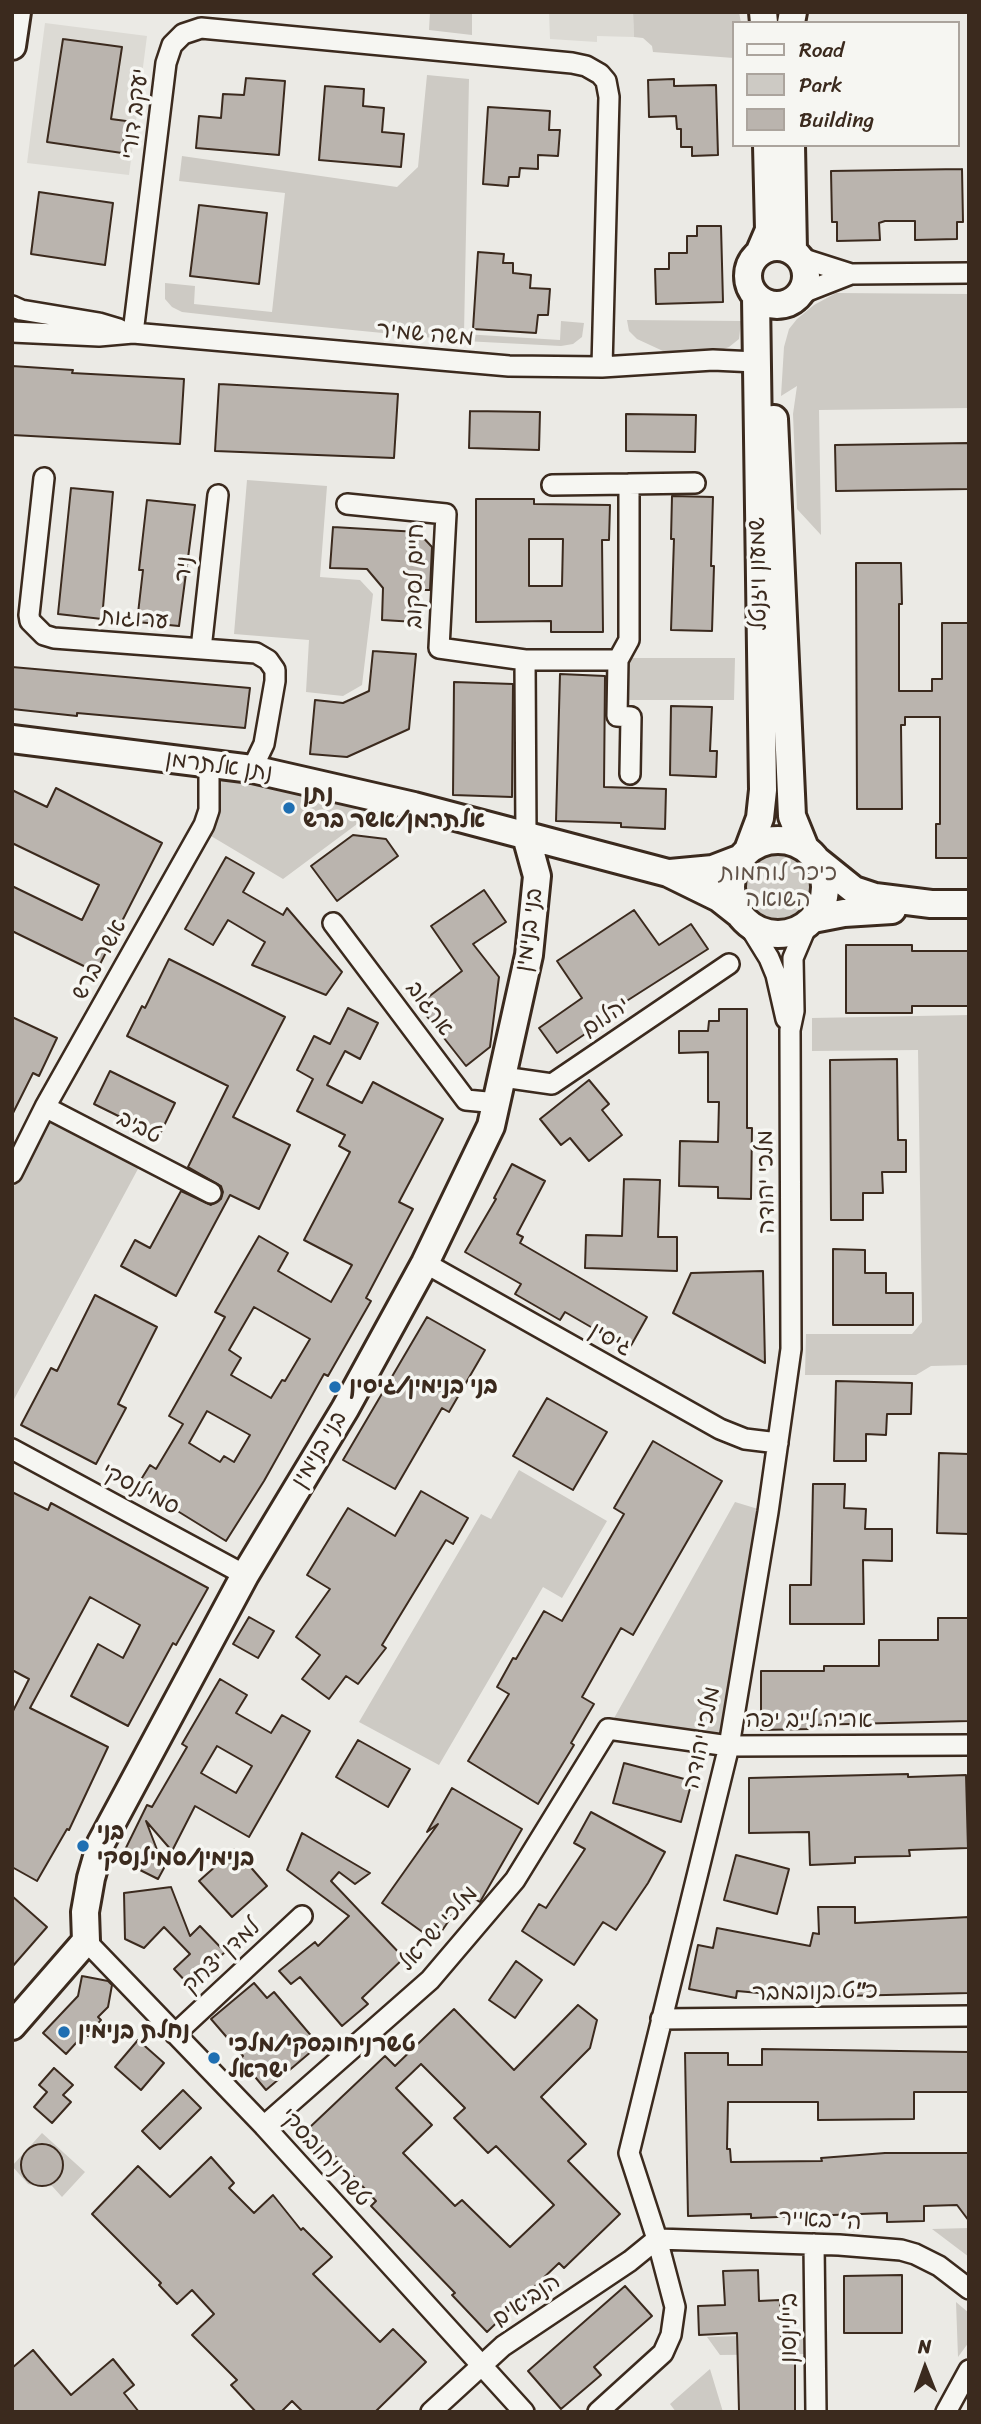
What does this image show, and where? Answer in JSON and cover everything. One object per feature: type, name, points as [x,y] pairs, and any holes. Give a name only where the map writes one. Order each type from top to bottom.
[{"type":"street","points":[[12,47],[17,12]]},
{"type":"street","name":"יעקב דורי","points":[[133,334],[166,63],[172,45],[183,34],[201,28],[572,63],[586,66],[600,74],[606,81],[609,97],[602,367]]},
{"type":"street","points":[[767,147],[769,230],[747,273],[751,290],[764,301],[787,303],[800,294],[851,274]]},
{"type":"street","points":[[791,147],[797,254],[807,276],[800,294]]},
{"type":"street","points":[[760,251],[777,246],[851,274],[969,273]]},
{"type":"street","name":"שמעון ויזנטל","points":[[744,855],[760,818],[762,790],[756,362],[764,301]]},
{"type":"street","name":"שמעון ויזנטל","points":[[764,301],[792,816],[811,853]]},
{"type":"street","name":"משה שמיר","points":[[12,306],[21,310],[99,323],[133,334]]},
{"type":"street","name":"משה שמיר","points":[[12,332],[99,336],[133,334],[458,363],[602,367],[713,360],[756,362]]},
{"type":"street","points":[[713,360],[736,372],[757,400]]},
{"type":"street","name":"ערוגות","points":[[44,478],[29,615],[36,629],[54,638],[256,653],[268,660],[275,670],[264,744],[252,769]]},
{"type":"street","points":[[552,485],[695,483]]},
{"type":"street","points":[[629,484],[629,640],[618,660],[617,716],[631,717],[630,774]]},
{"type":"street","name":"ניר","points":[[201,649],[218,495]]},
{"type":"street","name":"חיים לסקוב","points":[[347,504],[446,514],[439,648],[524,660],[618,660]]},
{"type":"street","points":[[524,660],[526,836]]},
{"type":"street","name":"נתן אלתרמן","points":[[12,738],[252,769],[414,806],[668,873],[719,898],[743,918]]},
{"type":"street","name":"אשר ברש","points":[[12,1173],[46,1107],[204,825],[209,810],[209,765]]},
{"type":"street","name":"בני בנימין","points":[[86,1941],[85,1912],[101,1843],[245,1574],[345,1409],[425,1263],[491,1126],[528,955],[537,876],[526,836]]},
{"type":"street","points":[[931,904],[911,910],[866,910],[831,914],[794,932],[768,934],[743,918],[732,898],[730,883],[733,870],[744,855],[759,844],[775,840],[792,841],[811,853],[829,872],[853,890],[875,897],[931,904],[969,904]]},
{"type":"street","points":[[810,922],[824,901],[826,886],[823,872],[811,853]]},
{"type":"street","name":"נתן אלתרמן","points":[[668,873],[713,869],[744,855]]},
{"type":"street","name":"מלכי יהודה","points":[[743,918],[769,958],[790,1030]]},
{"type":"street","name":"מלכי יהודה","points":[[598,2412],[663,2353],[671,2335],[675,2307],[657,2239],[629,2153],[729,1746],[768,1512],[791,1349],[790,1030],[794,1011],[793,958],[810,922]]},
{"type":"street","name":"ארגוב","points":[[334,923],[466,1100],[497,1103]]},
{"type":"street","name":"יהלום","points":[[503,1077],[552,1084],[729,964]]},
{"type":"street","name":"טביב","points":[[46,1107],[211,1193]]},
{"type":"street","name":"גיסין","points":[[425,1263],[720,1429],[745,1439],[778,1443]]},
{"type":"street","name":"סמילנסקי","points":[[12,1449],[245,1574]]},
{"type":"street","name":"אריה לייב יפה","points":[[608,1729],[729,1746],[969,1745]]},
{"type":"street","name":"מלכי ישראל","points":[[264,2126],[430,1980],[515,1880],[608,1729]]},
{"type":"street","name":"למדן יצחק","points":[[175,2034],[302,1916]]},
{"type":"street","points":[[12,2026],[86,1941]]},
{"type":"street","name":"טשרניחובסקי","points":[[86,1941],[264,2126],[524,2412]]},
{"type":"street","name":"כ\"ט בנובמבר","points":[[661,2019],[969,2016]]},
{"type":"street","name":"ה' באייר","points":[[657,2239],[814,2244],[915,2253],[939,2266],[969,2289]]},
{"type":"street","name":"הנביאים","points":[[431,2412],[503,2346],[630,2261],[657,2239]]},
{"type":"street","name":"ביילינסון","points":[[814,2244],[816,2412]]},
{"type":"street","points":[[946,2412],[969,2370]]},
{"type":"shaded area","points":[[549,12],[633,12],[634,37],[597,36],[597,42],[550,39]]},
{"type":"shaded area","points":[[45,23],[147,36],[129,175],[27,163]]},
{"type":"green space","points":[[430,12],[472,12],[472,35],[429,30]]},
{"type":"green space","points":[[633,12],[739,12],[741,21],[732,21],[732,58],[653,52],[652,46],[643,38],[634,37]]},
{"type":"green space","points":[[427,75],[469,79],[464,334],[560,340],[561,321],[584,323],[582,337],[573,344],[561,346],[464,341],[182,312],[172,307],[165,299],[165,283],[195,286],[194,304],[272,312],[285,193],[179,181],[182,156],[397,187],[418,167]]},
{"type":"green space","points":[[836,293],[969,294],[969,408],[819,410],[821,535],[797,509],[793,414],[797,386],[781,396],[784,347],[789,329],[797,319],[814,305]]},
{"type":"green space","points":[[627,320],[741,321],[739,339],[729,347],[718,351],[663,351],[637,339],[629,331]]},
{"type":"green space","points":[[247,480],[327,486],[320,577],[360,580],[373,594],[362,685],[343,696],[306,692],[309,640],[234,634]]},
{"type":"green space","points":[[628,658],[735,658],[734,700],[628,700]]},
{"type":"green space","points":[[223,768],[384,804],[283,879],[206,833],[218,811]]},
{"type":"green space","name":"כיכר לוחמות השואה","points":[[778,852],[803,862],[813,887],[803,912],[778,922],[753,912],[743,887],[753,862]]},
{"type":"green space","points":[[969,1015],[969,1365],[931,1366],[916,1375],[805,1375],[806,1334],[912,1334],[922,1322],[918,1050],[812,1051],[812,1018]]},
{"type":"green space","points":[[50,1119],[139,1167],[12,1403],[12,1190]]},
{"type":"green space","points":[[519,1470],[607,1521],[562,1598],[543,1587],[439,1765],[359,1722],[481,1514],[491,1519]]},
{"type":"green space","points":[[735,1502],[768,1512],[729,1746],[608,1729]]},
{"type":"green space","points":[[42,2133],[85,2172],[62,2197],[52,2186],[28,2184],[12,2166]]},
{"type":"green space","points":[[969,2228],[969,2257],[932,2229]]},
{"type":"green space","points":[[956,2302],[969,2313],[969,2342],[958,2357]]},
{"type":"green space","points":[[805,2334],[805,2354],[720,2355],[707,2337]]},
{"type":"green space","points":[[710,2369],[723,2412],[676,2412],[670,2404]]},
{"type":"building","points":[[63,39],[122,47],[111,119],[126,121],[122,153],[47,142]]},
{"type":"building","points":[[246,78],[285,81],[279,155],[196,148],[199,116],[221,118],[223,94],[244,95]]},
{"type":"building","points":[[674,79],[674,86],[716,85],[718,155],[692,156],[692,147],[681,147],[681,129],[677,129],[676,116],[649,117],[648,80]]},
{"type":"building","points":[[325,86],[364,89],[363,106],[384,108],[382,132],[404,134],[401,167],[319,160]]},
{"type":"building","points":[[488,107],[550,111],[549,130],[560,130],[558,156],[538,155],[538,169],[520,168],[519,177],[509,177],[508,186],[483,184]]},
{"type":"building","points":[[962,169],[963,222],[957,222],[957,239],[915,240],[915,221],[885,221],[879,223],[880,240],[837,241],[837,222],[832,222],[831,171]]},
{"type":"building","points":[[39,192],[113,203],[105,265],[31,254]]},
{"type":"building","points":[[199,205],[267,213],[259,284],[190,276]]},
{"type":"building","points":[[697,226],[721,226],[723,302],[656,304],[655,269],[669,269],[669,253],[687,253],[687,236],[697,236]]},
{"type":"building","points":[[478,252],[504,254],[503,263],[513,263],[513,273],[531,275],[530,288],[550,289],[548,315],[538,315],[536,333],[473,329]]},
{"type":"building","points":[[12,366],[73,370],[72,373],[184,379],[180,444],[12,435]]},
{"type":"building","points":[[219,384],[398,394],[394,458],[215,451]]},
{"type":"building","points":[[470,411],[540,412],[539,450],[469,448]]},
{"type":"building","points":[[626,414],[696,415],[695,452],[626,451]]},
{"type":"building","points":[[969,443],[969,489],[836,491],[835,445]]},
{"type":"building","points":[[71,488],[113,492],[102,619],[58,614]]},
{"type":"building","points":[[672,496],[713,497],[712,631],[671,630],[674,539],[671,539]]},
{"type":"building","points":[[476,499],[534,499],[534,504],[610,505],[609,540],[602,540],[603,632],[551,632],[551,621],[476,622]],"holes":[[[529,539],[563,539],[562,586],[529,586]]]},
{"type":"building","points":[[147,500],[195,505],[179,626],[137,622],[143,570],[139,570]]},
{"type":"building","points":[[333,527],[418,532],[432,547],[430,590],[418,590],[416,622],[382,620],[383,588],[367,569],[330,568]]},
{"type":"building","points":[[856,563],[901,563],[899,691],[932,691],[932,679],[942,679],[942,623],[969,623],[969,858],[936,858],[936,824],[940,824],[940,717],[905,717],[905,725],[901,725],[902,809],[857,809]]},
{"type":"building","points":[[373,651],[416,654],[409,729],[347,757],[310,754],[315,700],[343,703],[369,691]]},
{"type":"building","points":[[12,667],[250,688],[245,728],[12,709]]},
{"type":"building","points":[[560,674],[605,676],[604,787],[666,789],[665,829],[621,827],[621,823],[556,821]]},
{"type":"building","points":[[454,682],[513,684],[512,797],[453,795]]},
{"type":"building","points":[[671,706],[712,707],[710,751],[717,751],[716,777],[670,775]]},
{"type":"building","points":[[56,788],[162,843],[96,972],[12,931],[12,886],[82,920],[99,885],[12,843],[12,790],[47,807]]},
{"type":"building","points":[[353,835],[386,839],[398,856],[337,901],[311,866]]},
{"type":"building","points":[[226,857],[254,873],[243,892],[283,915],[287,908],[342,972],[326,995],[252,965],[265,942],[228,920],[213,945],[185,929]]},
{"type":"building","points":[[484,890],[506,922],[473,944],[499,977],[490,1047],[466,1066],[418,1005],[462,971],[431,926]]},
{"type":"building","points":[[634,910],[659,945],[691,924],[708,949],[625,1002],[557,1053],[539,1028],[582,998],[557,961]]},
{"type":"building","points":[[846,945],[912,945],[912,951],[969,951],[969,1006],[912,1006],[912,1013],[846,1013]]},
{"type":"building","points":[[169,959],[285,1017],[233,1117],[290,1145],[259,1209],[230,1195],[176,1296],[121,1266],[135,1240],[150,1248],[181,1191],[211,1205],[221,1199],[221,1186],[188,1167],[228,1086],[127,1036],[142,1006],[145,1008]]},
{"type":"building","points":[[348,1008],[378,1023],[360,1059],[345,1051],[327,1085],[362,1103],[373,1082],[443,1119],[399,1202],[413,1209],[366,1298],[371,1301],[328,1376],[324,1374],[264,1481],[226,1541],[137,1486],[150,1465],[156,1469],[183,1424],[169,1416],[225,1317],[215,1312],[259,1236],[288,1253],[278,1271],[331,1302],[352,1265],[304,1240],[350,1152],[339,1146],[345,1135],[297,1111],[313,1079],[297,1070],[314,1036],[330,1044]],"holes":[[[254,1307],[310,1339],[285,1381],[282,1380],[271,1398],[231,1375],[241,1358],[229,1350]],[[207,1411],[250,1435],[234,1462],[224,1456],[220,1462],[189,1443]]]},
{"type":"building","points":[[719,1009],[747,1009],[747,1128],[752,1128],[751,1199],[718,1198],[718,1187],[679,1186],[680,1141],[718,1142],[719,1102],[708,1102],[708,1052],[679,1053],[679,1031],[708,1031],[709,1021],[719,1021]]},
{"type":"building","points":[[12,1017],[57,1038],[39,1076],[33,1073],[12,1115]]},
{"type":"building","points":[[897,1059],[898,1140],[906,1140],[906,1172],[882,1172],[883,1193],[863,1193],[863,1220],[831,1220],[830,1060]]},
{"type":"building","points":[[110,1071],[175,1103],[159,1136],[94,1104]]},
{"type":"building","points":[[589,1080],[609,1104],[602,1110],[622,1135],[589,1161],[570,1138],[561,1145],[540,1119]]},
{"type":"building","points":[[512,1164],[545,1181],[517,1234],[523,1237],[520,1243],[647,1317],[629,1349],[565,1312],[560,1320],[515,1294],[521,1284],[465,1252],[496,1199],[494,1198]]},
{"type":"building","points":[[624,1179],[660,1180],[658,1237],[677,1237],[677,1271],[585,1268],[586,1235],[622,1236]]},
{"type":"building","points":[[833,1249],[865,1250],[865,1273],[886,1273],[886,1293],[913,1293],[913,1325],[833,1325]]},
{"type":"building","points":[[763,1271],[765,1363],[673,1313],[691,1273]]},
{"type":"building","points":[[95,1295],[157,1327],[118,1404],[126,1408],[96,1464],[21,1425],[51,1368],[57,1371]]},
{"type":"building","points":[[427,1317],[485,1350],[449,1412],[442,1408],[395,1489],[343,1460]]},
{"type":"building","points":[[836,1381],[912,1383],[911,1414],[887,1414],[886,1435],[866,1434],[866,1461],[834,1461]]},
{"type":"building","points":[[547,1398],[607,1432],[573,1490],[513,1456]]},
{"type":"building","points":[[653,1441],[722,1481],[633,1635],[621,1628],[582,1697],[594,1704],[571,1743],[574,1745],[538,1804],[468,1761],[509,1694],[497,1687],[513,1658],[516,1659],[544,1611],[562,1621],[624,1514],[614,1508]]},
{"type":"building","points":[[939,1453],[969,1454],[969,1534],[937,1533]]},
{"type":"building","points":[[813,1484],[845,1484],[844,1508],[866,1509],[865,1529],[892,1529],[892,1561],[863,1560],[864,1624],[790,1624],[790,1585],[811,1585]]},
{"type":"building","points":[[421,1491],[468,1518],[453,1544],[446,1540],[382,1645],[386,1648],[358,1684],[346,1676],[329,1699],[302,1679],[320,1655],[296,1637],[330,1589],[307,1575],[348,1508],[395,1536]]},
{"type":"building","points":[[12,1492],[48,1510],[51,1503],[208,1588],[176,1645],[173,1643],[128,1726],[71,1696],[98,1644],[123,1658],[140,1625],[90,1597],[30,1708],[108,1747],[69,1830],[67,1829],[37,1881],[12,1867],[12,1713],[29,1679],[12,1670]]},
{"type":"building","points":[[249,1617],[274,1631],[258,1658],[233,1644]]},
{"type":"building","points":[[938,1618],[969,1618],[969,1721],[810,1725],[810,1729],[761,1730],[761,1671],[824,1671],[824,1666],[879,1666],[879,1640],[938,1640]]},
{"type":"building","points":[[220,1679],[247,1695],[236,1713],[271,1733],[282,1715],[310,1731],[249,1837],[195,1806],[172,1851],[146,1821],[164,1868],[158,1879],[120,1860],[147,1805],[152,1807],[187,1747],[182,1744]],"holes":[[[217,1746],[252,1766],[236,1793],[201,1773]]]},
{"type":"building","points":[[358,1740],[410,1769],[388,1807],[336,1777]]},
{"type":"building","points":[[624,1763],[692,1781],[681,1822],[613,1803]]},
{"type":"building","points":[[908,1774],[908,1777],[966,1775],[968,1848],[909,1850],[910,1856],[855,1857],[855,1863],[810,1865],[809,1832],[749,1833],[749,1778]]},
{"type":"building","points":[[452,1788],[522,1829],[480,1902],[462,1892],[447,1913],[452,1916],[435,1941],[382,1903],[438,1824],[427,1832]]},
{"type":"building","points":[[591,1812],[665,1852],[616,1930],[603,1922],[574,1965],[522,1931],[539,1904],[546,1908],[585,1849],[574,1843]]},
{"type":"building","points":[[302,1833],[370,1873],[355,1884],[339,1872],[331,1881],[404,1958],[362,1998],[368,2004],[342,2026],[300,1977],[291,1984],[279,1971],[315,1942],[318,1946],[349,1916],[287,1870]]},
{"type":"building","points":[[235,1849],[267,1886],[232,1917],[199,1881]]},
{"type":"building","points":[[736,1855],[789,1869],[777,1914],[724,1900]]},
{"type":"building","points":[[171,1887],[190,1936],[200,1926],[225,1952],[189,1985],[174,1969],[190,1954],[164,1927],[144,1948],[125,1939],[124,1893]]},
{"type":"building","points":[[12,1896],[47,1927],[12,1967]]},
{"type":"building","points":[[818,1907],[855,1907],[855,1923],[969,1917],[969,1993],[803,1997],[737,1991],[736,1998],[689,1989],[698,1945],[713,1948],[717,1928],[810,1946],[813,1933],[819,1934]]},
{"type":"building","points":[[516,1961],[542,1980],[515,2018],[489,2000]]},
{"type":"building","points":[[82,1976],[108,1981],[112,1985],[108,2007],[98,2017],[101,2020],[88,2036],[85,2033],[66,2054],[43,2033],[78,1996]]},
{"type":"building","points":[[254,1983],[267,1998],[274,1992],[319,2045],[266,2090],[240,2059],[243,2056],[211,2019]]},
{"type":"building","points":[[578,2005],[597,2020],[590,2048],[541,2097],[586,2144],[568,2161],[620,2214],[564,2268],[559,2263],[487,2332],[452,2295],[455,2293],[371,2206],[376,2201],[309,2128],[385,2056],[395,2066],[454,2009],[514,2070]],"holes":[[[421,2064],[465,2108],[454,2118],[488,2153],[496,2146],[554,2205],[510,2247],[462,2200],[455,2206],[403,2153],[432,2125],[396,2088]]]},
{"type":"building","points":[[138,2040],[164,2063],[141,2090],[115,2067]]},
{"type":"building","points":[[762,2049],[969,2052],[969,2092],[914,2092],[914,2119],[818,2120],[818,2102],[728,2102],[727,2149],[730,2149],[731,2162],[822,2161],[821,2158],[885,2153],[969,2153],[969,2221],[957,2205],[924,2206],[924,2221],[887,2222],[887,2213],[751,2218],[751,2214],[688,2216],[685,2053],[728,2053],[728,2065],[762,2065]]},
{"type":"building","points":[[54,2068],[73,2085],[63,2095],[71,2102],[52,2123],[34,2107],[47,2092],[39,2085]]},
{"type":"building","points":[[183,2090],[201,2108],[160,2149],[142,2131]]},
{"type":"building","points":[[42,2144],[57,2150],[63,2165],[57,2180],[42,2186],[27,2180],[21,2165],[27,2150]]},
{"type":"building","points":[[211,2157],[234,2183],[229,2188],[254,2213],[273,2195],[301,2230],[303,2228],[332,2257],[313,2274],[380,2342],[393,2329],[426,2362],[375,2412],[303,2412],[292,2401],[281,2412],[256,2412],[231,2385],[237,2380],[192,2335],[214,2314],[192,2290],[177,2304],[159,2285],[161,2283],[92,2214],[138,2166],[170,2197]]},
{"type":"building","points":[[758,2270],[759,2301],[780,2300],[782,2356],[795,2356],[795,2412],[739,2411],[737,2333],[699,2335],[698,2306],[725,2305],[723,2271]]},
{"type":"building","points":[[902,2275],[902,2333],[844,2333],[844,2276]]},
{"type":"building","points":[[625,2286],[652,2316],[594,2367],[601,2375],[561,2409],[528,2371]]},
{"type":"building","points":[[33,2350],[71,2395],[113,2359],[134,2385],[124,2393],[139,2412],[12,2412],[12,2368]]},
{"type":"place","name":"נתן אלתרמן/אשר ברש","points":[[289,808]]},
{"type":"place","name":"בני בנימין/גיסין","points":[[335,1387]]},
{"type":"place","name":"בני בנימין/סמילנסקי","points":[[83,1846]]},
{"type":"place","name":"נחלת בנימין","points":[[64,2032]]},
{"type":"place","name":"טשרניחובסקי/מלכי ישראל","points":[[214,2058]]}]
